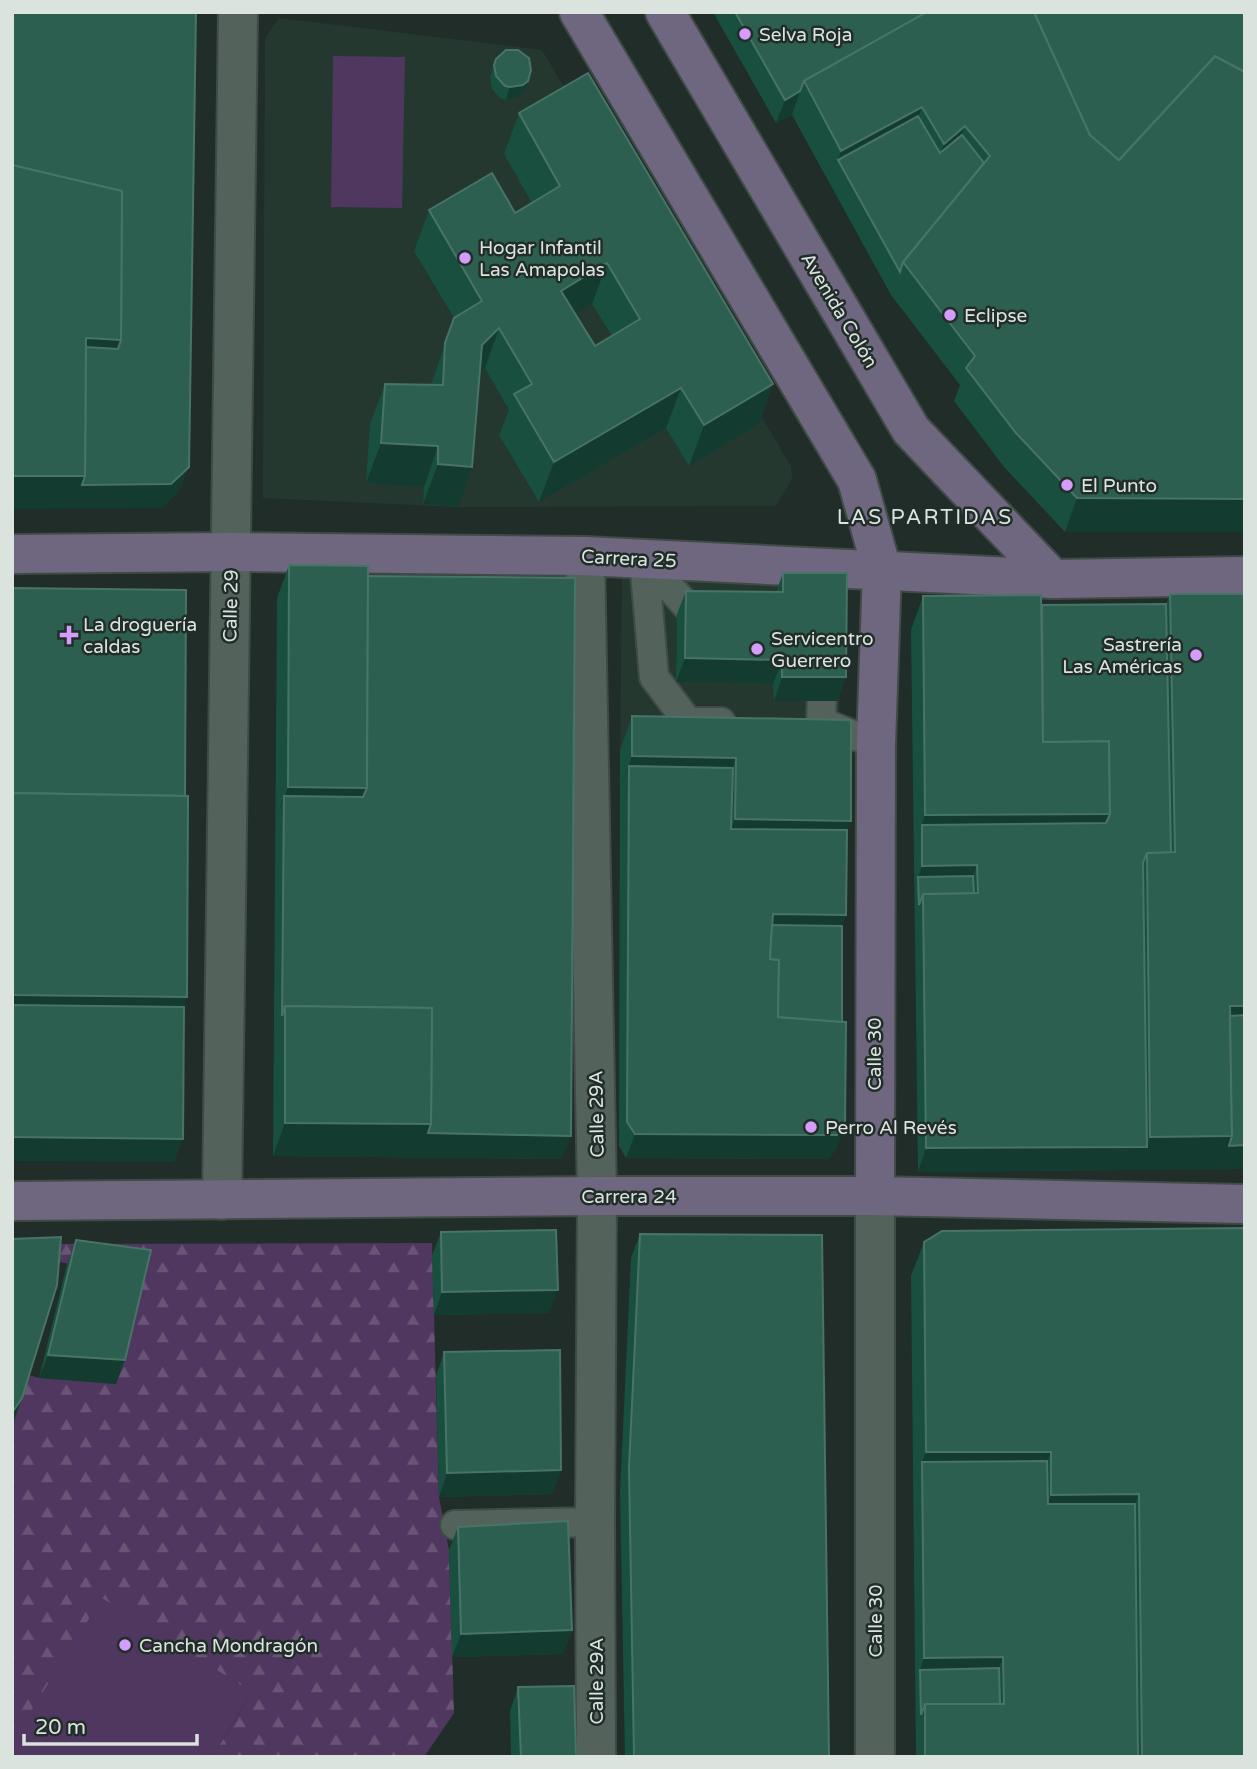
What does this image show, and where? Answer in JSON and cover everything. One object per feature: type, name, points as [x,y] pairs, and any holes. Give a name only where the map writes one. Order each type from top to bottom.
[{"type":"main road","name":"Calle 30","points":[[579,12],[857,480],[882,569],[876,744],[875,1196]]},
{"type":"main road","name":"Avenida Colón","points":[[665,12],[911,430],[1053,579]]},
{"type":"main road","name":"Carrera 25","points":[[12,554],[231,552],[585,556],[1053,579],[1245,576]]},
{"type":"main road","name":"Carrera 24","points":[[12,1201],[875,1196],[1245,1204]]},
{"type":"street","name":"Calle 29","points":[[222,1200],[238,12]]},
{"type":"street","name":"Calle 29A","points":[[585,556],[597,1196],[594,1522],[596,1757]]},
{"type":"street","name":"Calle 30","points":[[875,1196],[875,1757]]},
{"type":"lane","points":[[645,559],[705,627],[732,627]]},
{"type":"lane","points":[[645,559],[654,677],[688,722],[741,722]]},
{"type":"lane","points":[[843,594],[882,569]]},
{"type":"lane","points":[[824,641],[808,722],[876,744]]},
{"type":"lane","points":[[455,1525],[594,1522]]},
{"type":"shaded area","name":"Hogar Infantil Las Amapolas","points":[[279,18],[542,50],[791,466],[792,479],[776,506],[458,507],[263,498],[265,38]]},
{"type":"shaded area","points":[[622,578],[841,581],[839,753],[620,750]]},
{"type":"green space","points":[[333,56],[405,57],[402,208],[331,207]]},
{"type":"green space","points":[[432,1243],[439,1497],[449,1550],[454,1713],[424,1757],[212,1757],[252,1692],[12,1741],[12,1424],[29,1375],[39,1378],[142,1274],[52,1261],[55,1244]]},
{"type":"green space","name":"Cancha Mondragón","points":[[102,1598],[252,1692],[212,1757],[12,1757],[12,1741]]},
{"type":"building","points":[[12,12],[196,12],[189,467],[171,484],[82,485],[85,476],[86,347],[118,349],[121,340],[122,191],[12,165]]},
{"type":"building","points":[[735,12],[927,12],[804,81],[800,91],[785,100]]},
{"type":"building","points":[[927,12],[1034,12],[1090,135],[1119,160],[1215,56],[1245,72],[1245,499],[1077,498],[1016,433],[966,368],[975,356],[903,262],[990,156],[965,126],[944,144],[922,107],[841,151],[804,81]]},
{"type":"building","points":[[1034,12],[1245,12],[1245,72],[1215,56],[1119,160],[1090,135]]},
{"type":"building","points":[[506,50],[518,50],[529,58],[531,70],[528,81],[523,85],[505,86],[496,76],[496,59]]},
{"type":"building","points":[[588,73],[773,384],[704,425],[681,388],[554,462],[514,394],[532,384],[499,328],[482,345],[472,467],[438,464],[438,446],[381,443],[385,384],[443,385],[445,343],[454,318],[482,301],[429,210],[492,173],[515,213],[560,186],[519,113]],"holes":[[[607,263],[640,319],[595,346],[561,291]]]},
{"type":"building","points":[[918,116],[940,153],[962,135],[984,163],[903,262],[900,272],[838,160]]},
{"type":"building","points":[[12,165],[122,191],[121,340],[86,338],[85,476],[12,476]]},
{"type":"building","points":[[289,565],[368,566],[367,788],[288,787]]},
{"type":"building","name":"Servicentro Guerrero","points":[[783,573],[847,573],[846,677],[782,677],[782,660],[685,658],[686,591],[783,592]]},
{"type":"building","points":[[368,576],[575,578],[571,1136],[428,1133],[431,1124],[432,1008],[285,1006],[282,1016],[284,796],[363,797],[367,788]]},
{"type":"building","points":[[12,588],[186,590],[185,796],[12,793]]},
{"type":"building","points":[[1170,594],[1245,594],[1245,1006],[1230,1006],[1232,1136],[1150,1137],[1147,853],[1175,852]]},
{"type":"building","points":[[1041,595],[1043,742],[1109,741],[1110,814],[925,815],[923,596]]},
{"type":"building","points":[[1166,604],[1171,852],[1147,853],[1143,863],[1147,1147],[926,1148],[923,894],[978,893],[977,865],[922,866],[922,825],[1106,823],[1110,814],[1109,741],[1043,742],[1042,605]]},
{"type":"building","points":[[632,716],[851,720],[851,821],[735,819],[736,758],[632,756]]},
{"type":"building","points":[[629,766],[733,768],[731,829],[847,830],[846,915],[773,914],[770,959],[779,960],[778,1017],[846,1022],[845,1125],[837,1135],[635,1134],[627,1122]]},
{"type":"building","points":[[12,793],[188,796],[187,997],[12,995]]},
{"type":"building","points":[[973,876],[974,893],[923,894],[919,905],[918,877]]},
{"type":"building","points":[[772,925],[842,926],[842,1022],[778,1017],[779,960],[770,959]]},
{"type":"building","points":[[12,1005],[184,1007],[183,1139],[12,1137]]},
{"type":"building","points":[[285,1006],[432,1008],[431,1124],[285,1123]]},
{"type":"building","points":[[1245,1015],[1245,1145],[1229,1146],[1232,1136],[1230,1016]]},
{"type":"building","points":[[1245,1228],[1245,1757],[1142,1757],[1139,1494],[1051,1495],[1051,1452],[926,1452],[924,1242],[942,1231]]},
{"type":"building","points":[[556,1230],[558,1290],[442,1292],[441,1232]]},
{"type":"building","points":[[640,1234],[822,1235],[829,1757],[634,1757],[629,1468]]},
{"type":"building","points":[[61,1237],[57,1285],[22,1398],[12,1413],[12,1239]]},
{"type":"building","points":[[76,1240],[151,1250],[125,1360],[48,1355]]},
{"type":"building","points":[[560,1350],[561,1470],[447,1473],[444,1352]]},
{"type":"building","points":[[1047,1461],[1048,1504],[1135,1504],[1138,1757],[925,1757],[925,1704],[1004,1704],[1003,1657],[924,1658],[922,1462]]},
{"type":"building","points":[[568,1521],[572,1630],[461,1634],[458,1527]]},
{"type":"building","points":[[999,1668],[1000,1704],[925,1704],[921,1715],[920,1670]]},
{"type":"building","points":[[574,1686],[576,1757],[521,1757],[518,1687]]},
{"type":"place","name":"Selva Roja","points":[[745,34]]},
{"type":"place","name":"Hogar Infantil Las Amapolas","points":[[465,258]]},
{"type":"place","name":"Eclipse","points":[[950,315]]},
{"type":"place","name":"El Punto","points":[[1067,485]]},
{"type":"place","name":"La droguería caldas","points":[[69,635]]},
{"type":"place","name":"Servicentro Guerrero","points":[[757,649]]},
{"type":"place","name":"Sastrería Las Américas","points":[[1196,655]]},
{"type":"place","name":"Perro Al Revés","points":[[811,1127]]},
{"type":"place","name":"Cancha Mondragón","points":[[125,1645]]},
{"type":"district","name":"LAS PARTIDAS","points":[[925,517]]}]
